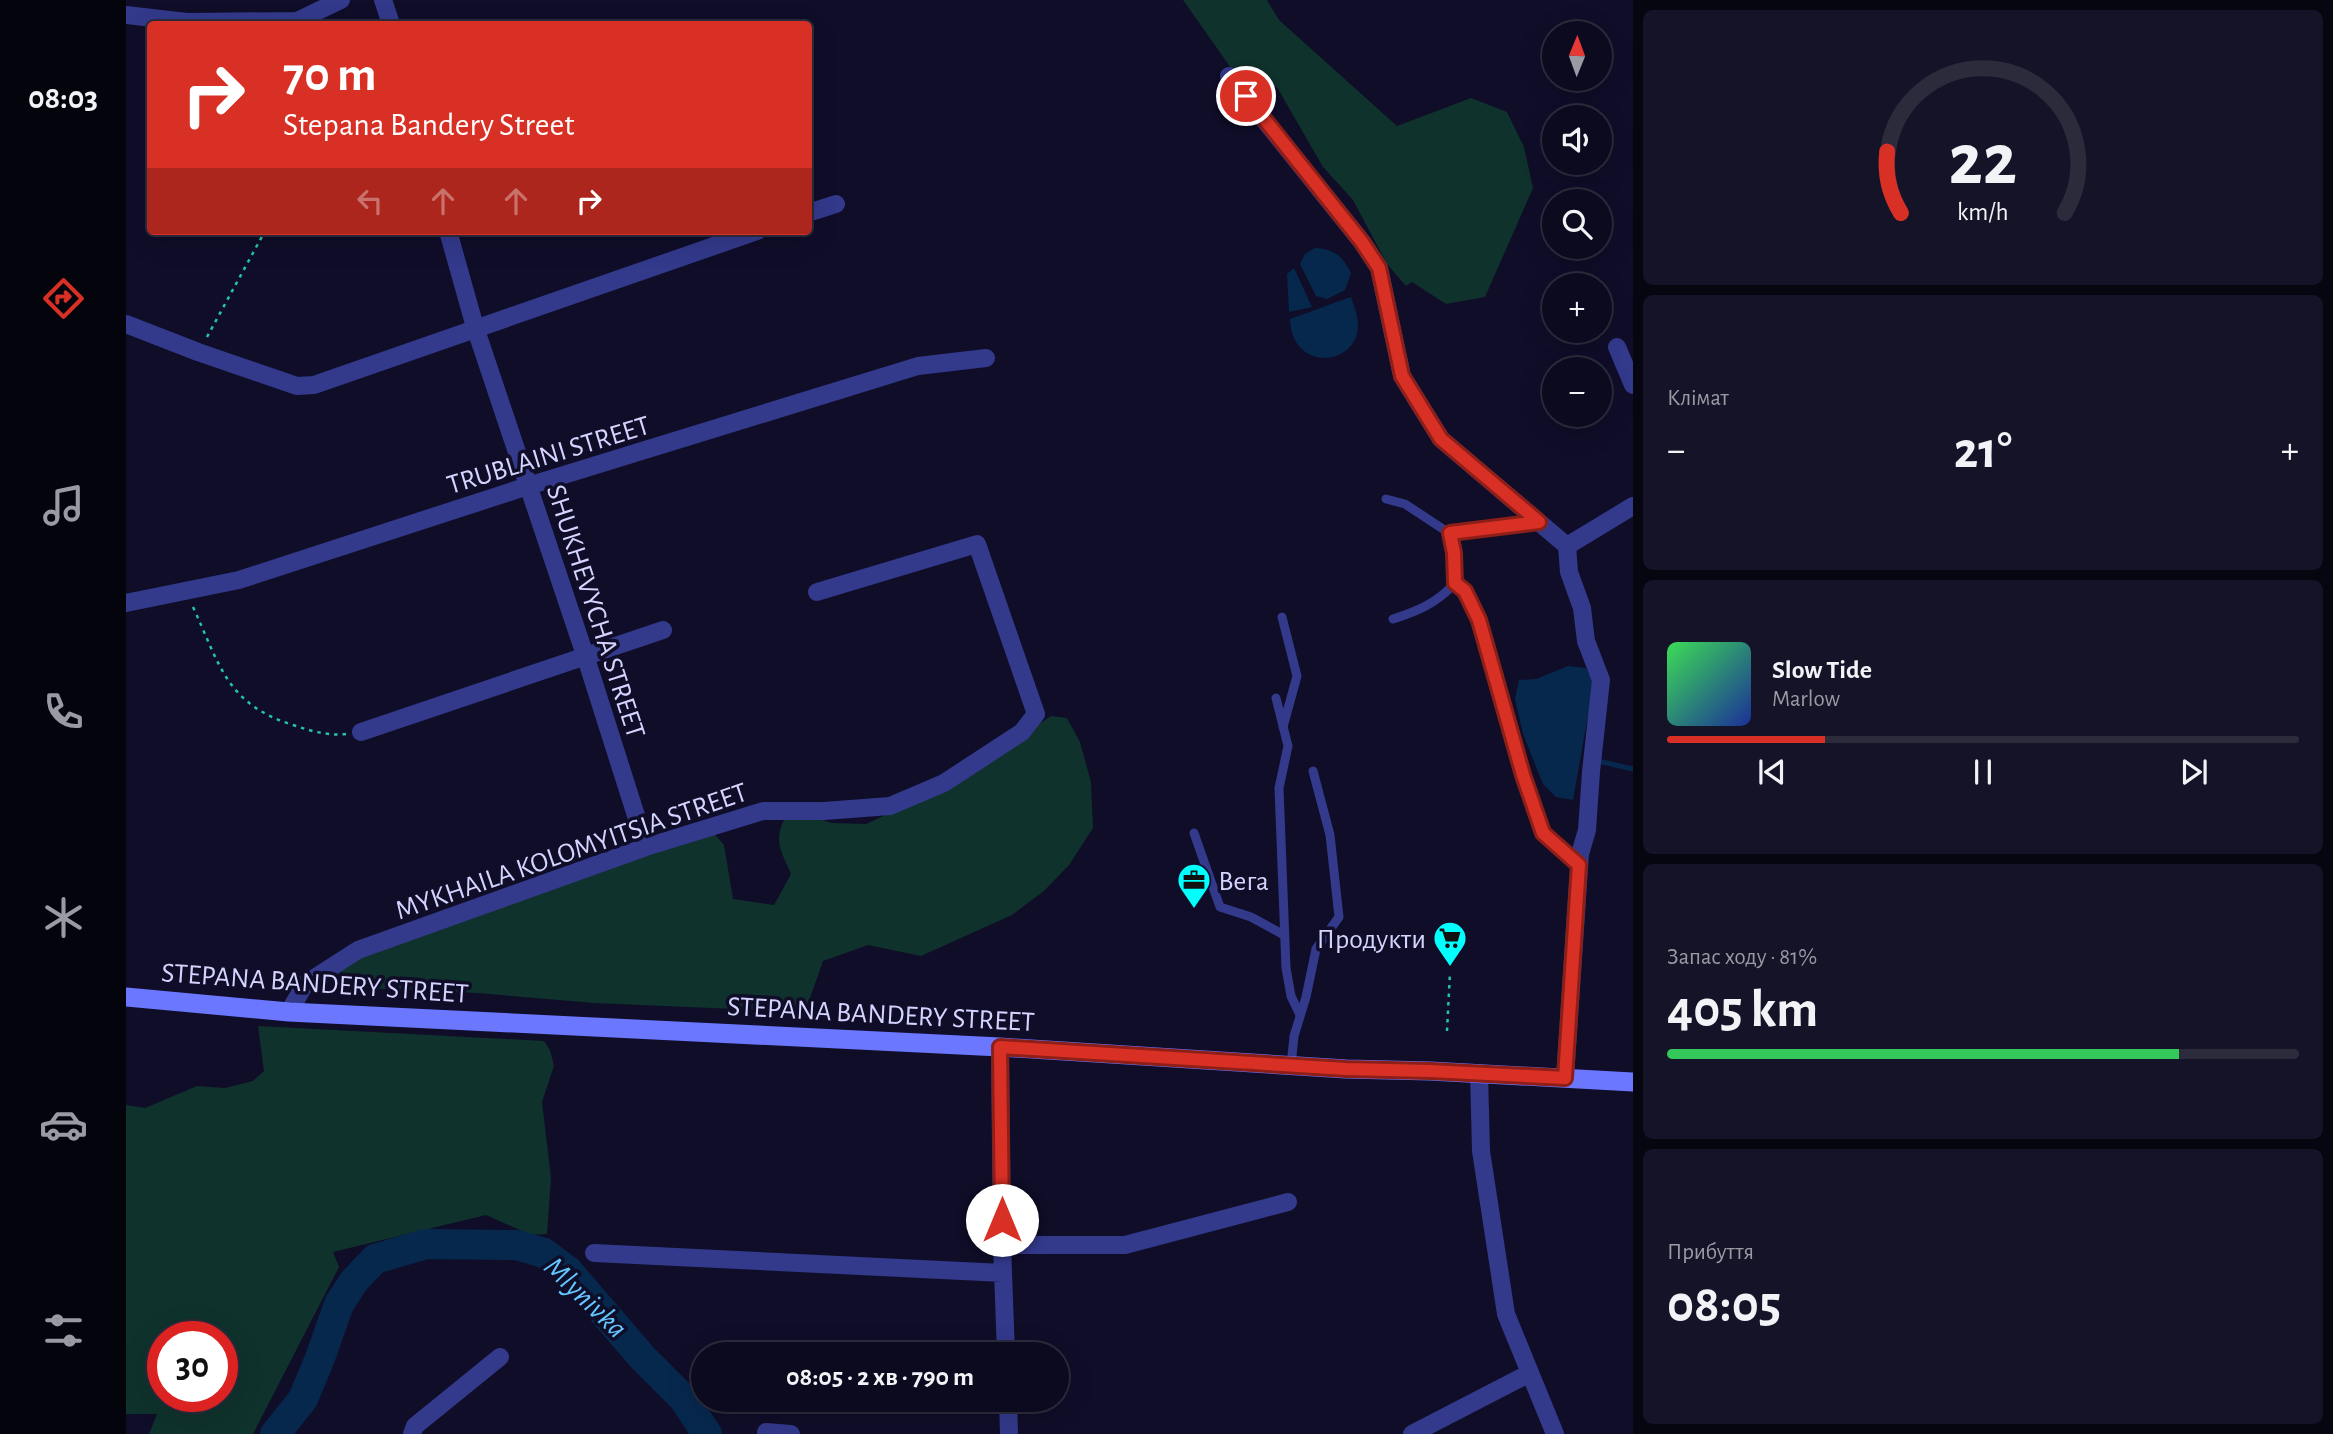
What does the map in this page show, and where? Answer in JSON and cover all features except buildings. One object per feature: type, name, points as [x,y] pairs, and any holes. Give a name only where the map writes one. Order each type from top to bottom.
[{"type":"main road","name":"STEPANA BANDERY STREET","points":[[126,997],[289,1012],[1633,1082]]},
{"type":"street","points":[[297,21],[341,0]]},
{"type":"street","points":[[383,0],[390,21]]},
{"type":"street","points":[[126,15],[178,21]]},
{"type":"street","points":[[1229,76],[1362,242],[1379,268],[1402,376],[1441,439],[1567,546],[1569,572],[1582,608],[1586,641],[1601,680],[1587,830],[1579,865],[1565,1078]]},
{"type":"street","points":[[812,212],[836,204]]},
{"type":"street","name":"SHUKHEVYCHA STREET","points":[[449,235],[475,327],[646,847]]},
{"type":"street","points":[[126,324],[297,386],[314,385],[745,235]]},
{"type":"street","points":[[1617,347],[1633,385]]},
{"type":"street","name":"TRUBLAINI STREET","points":[[126,603],[239,580],[528,486],[918,366],[986,358]]},
{"type":"street","points":[[1567,546],[1633,506]]},
{"type":"street","name":"MYKHAILA KOLOMYITSIA STREET","points":[[289,1012],[305,984],[358,950],[646,847],[763,811],[890,806],[944,783],[1022,732],[1036,714],[977,544],[817,592]]},
{"type":"street","points":[[361,732],[663,630]]},
{"type":"street","points":[[1000,1047],[1006,1342]]},
{"type":"street","points":[[1479,1073],[1480,1151],[1506,1314],[1528,1374],[1555,1434]]},
{"type":"street","points":[[1002,1245],[1125,1245],[1288,1202]]},
{"type":"street","points":[[594,1253],[1003,1273]]},
{"type":"street","points":[[412,1434],[415,1426],[499,1357]]},
{"type":"street","points":[[1412,1434],[1528,1374]]},
{"type":"street","points":[[1008,1412],[1009,1434]]},
{"type":"street","points":[[766,1432],[790,1434]]},
{"type":"lane","points":[[1386,499],[1405,504],[1450,533],[1539,522]]},
{"type":"lane","points":[[1393,619],[1413,613],[1441,599],[1455,583],[1450,533]]},
{"type":"lane","points":[[1455,583],[1465,591],[1479,620],[1523,775],[1543,833],[1579,865]]},
{"type":"lane","points":[[1282,617],[1297,676],[1283,728]]},
{"type":"lane","points":[[1276,698],[1287,746],[1279,788],[1286,968],[1291,996],[1300,1016]]},
{"type":"lane","points":[[1291,1066],[1294,1036],[1316,950],[1339,917],[1330,835],[1313,771]]},
{"type":"lane","points":[[1194,833],[1220,907],[1251,917],[1284,935]]},
{"type":"path","points":[[198,352],[263,235]]},
{"type":"path","points":[[186,591],[230,685],[244,700],[271,717],[320,734],[361,732]]},
{"type":"path","points":[[1447,1031],[1450,972]]},
{"type":"green space","points":[[1183,0],[1267,0],[1279,20],[1397,126],[1471,98],[1507,112],[1524,147],[1533,188],[1485,297],[1446,304],[1412,282],[1406,286],[1387,264],[1353,200],[1323,167],[1278,89],[1255,72],[1231,68]]},
{"type":"green space","points":[[1051,716],[1067,718],[1080,742],[1091,782],[1093,828],[1069,865],[1044,891],[1012,915],[921,956],[868,945],[823,961],[805,1012],[594,1003],[477,993],[340,987],[337,965],[712,831],[724,845],[733,899],[774,905],[791,874],[779,842],[784,819],[790,810],[832,823],[866,824],[939,790]]},
{"type":"green space","points":[[258,1026],[544,1041],[550,1050],[554,1066],[542,1102],[551,1178],[547,1234],[531,1235],[486,1215],[333,1252],[339,1267],[253,1434],[149,1434],[157,1414],[126,1414],[126,1105],[145,1108],[197,1086],[225,1088],[253,1081],[264,1071]]},
{"type":"water","points":[[1315,248],[1337,254],[1351,273],[1345,290],[1327,299],[1316,296],[1300,264],[1305,254]]},
{"type":"water","points":[[1294,268],[1312,307],[1289,312],[1287,274]]},
{"type":"water","points":[[1351,297],[1358,324],[1355,338],[1348,349],[1325,358],[1313,356],[1302,349],[1294,337],[1290,319]]},
{"type":"water","points":[[1568,666],[1586,668],[1594,682],[1573,800],[1556,797],[1543,784],[1523,734],[1515,699],[1519,680],[1536,679]]},
{"type":"waterway","points":[[1598,761],[1633,769]]},
{"type":"waterway","name":"Mlynivka","points":[[275,1434],[303,1399],[339,1304],[354,1281],[375,1259],[426,1244],[517,1245],[544,1253],[568,1271],[642,1357],[684,1399],[707,1434]]},
{"type":"place","name":"Вега","points":[[1194,910]]},
{"type":"place","name":"Продукти","points":[[1450,968]]},
{"type":"route","points":[[1002,1220],[1000,1047],[1346,1069],[1565,1078],[1579,865],[1543,833],[1523,775],[1479,620],[1465,591],[1455,583],[1450,533],[1539,522],[1441,439],[1402,376],[1379,268],[1362,242],[1246,96]]}]
